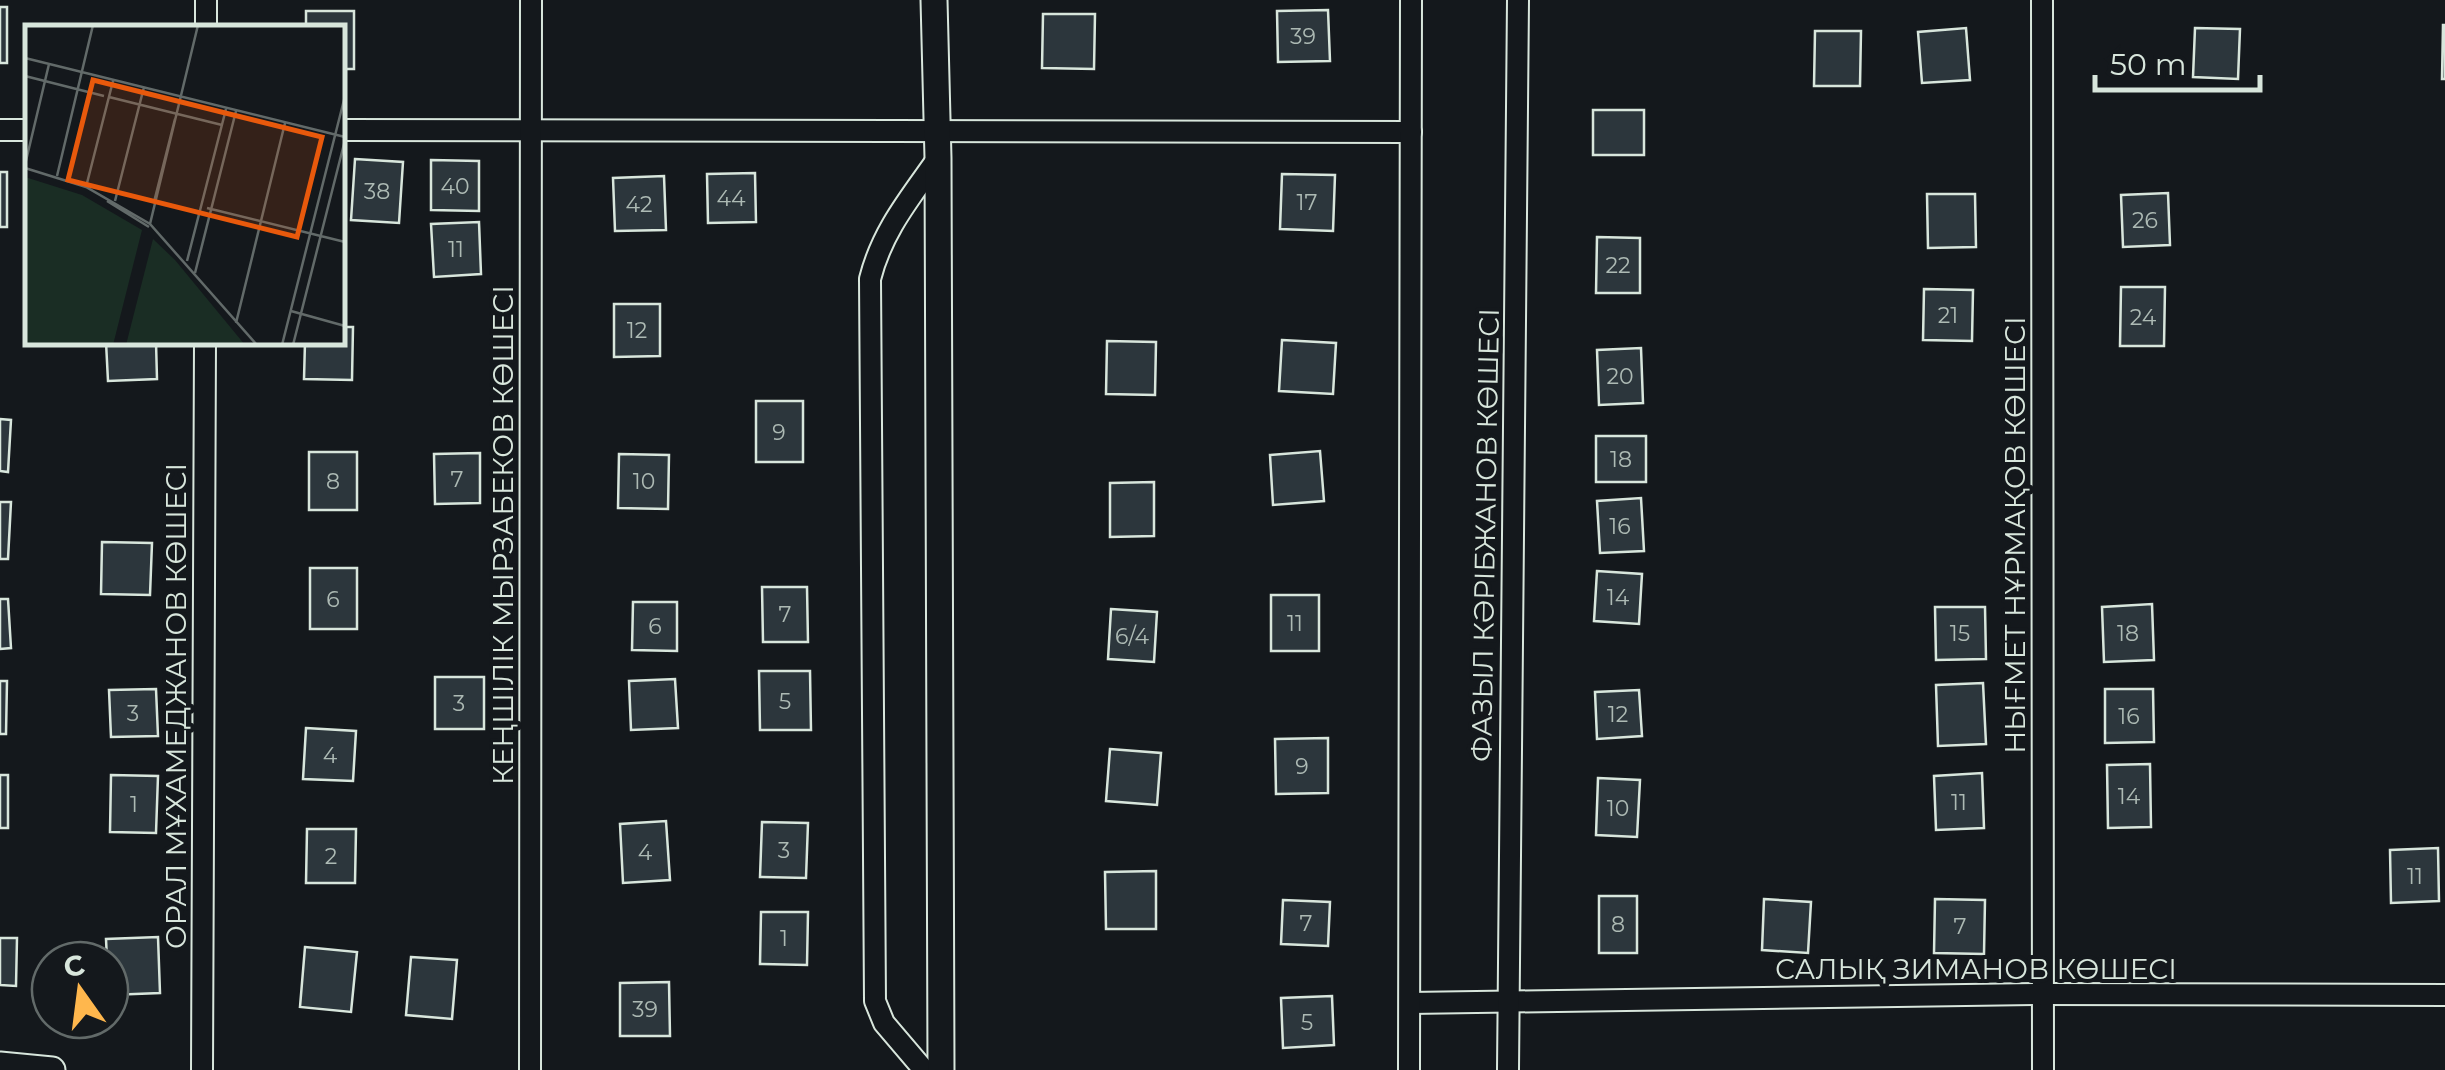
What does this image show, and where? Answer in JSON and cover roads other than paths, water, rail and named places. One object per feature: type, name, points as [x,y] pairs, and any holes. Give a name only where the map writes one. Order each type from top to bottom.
[{"type":"street","name":"КЕҢШІЛІК МЫРЗАБЕКОВ КӨШЕСІ","points":[[530,1070],[531,0]]},
{"type":"street","points":[[934,0],[938,146],[941,1070]]},
{"type":"street","points":[[1409,1070],[1411,0]]},
{"type":"street","name":"ФАЗЫЛ КӘРІБЖАНОВ КӨШЕСІ","points":[[1508,1070],[1518,0]]},
{"type":"street","name":"НЫҒМЕТ НҰРМАҚОВ КӨШЕСІ","points":[[2042,0],[2043,1070]]},
{"type":"street","points":[[345,130],[531,129],[938,146],[1412,132]]},
{"type":"street","points":[[924,1070],[884,1023],[875,1001],[870,279],[877,250],[890,224],[938,146]]},
{"type":"street","name":"ОРАЛ МҰХАМЕДЖАНОВ КӨШЕСІ","points":[[202,1070],[205,345]]},
{"type":"street","name":"САЛЫҚ ЗИМАНОВ КӨШЕСІ","points":[[1410,1004],[2042,994],[2445,996]]},
{"type":"street","points":[[0,1066],[52,1070]]}]
